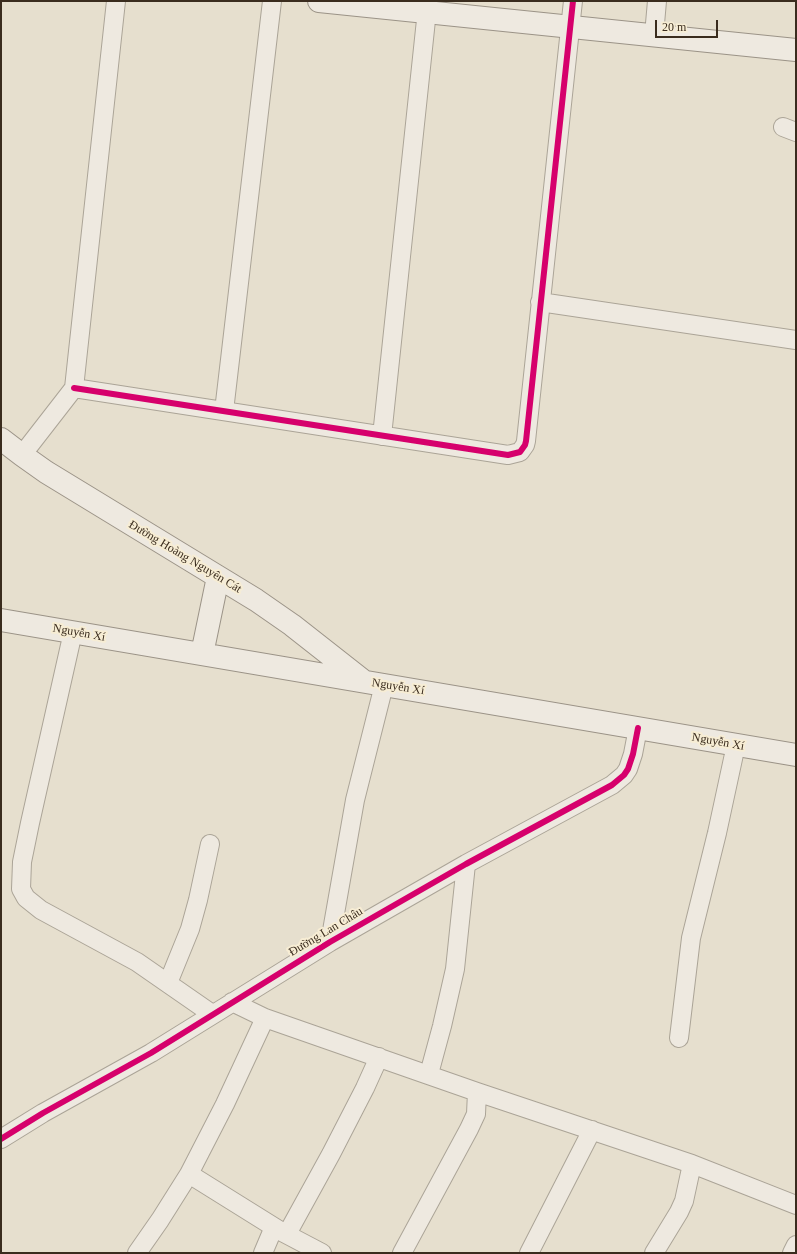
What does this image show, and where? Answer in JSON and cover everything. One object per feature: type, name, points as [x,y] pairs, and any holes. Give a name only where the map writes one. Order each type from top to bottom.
[{"type":"main road","points":[[319,1],[428,7],[570,27],[796,50]]},
{"type":"main road","name":"Đường Hoàng Nguyên Cát","points":[[1,439],[46,472],[274,612],[374,683]]},
{"type":"main road","points":[[202,654],[218,577]]},
{"type":"main road","name":"Nguyễn Xí","points":[[1,620],[796,755]]},
{"type":"street","points":[[22,455],[74,388],[116,1]]},
{"type":"street","points":[[224,411],[272,1]]},
{"type":"street","points":[[74,388],[508,455],[520,452],[526,441],[573,1]]},
{"type":"street","points":[[654,35],[658,1]]},
{"type":"street","points":[[382,436],[428,7]]},
{"type":"street","points":[[540,302],[796,340]]},
{"type":"street","points":[[73,632],[30,823],[22,867],[21,889],[26,898],[41,910],[137,962],[212,1014]]},
{"type":"street","points":[[330,942],[374,683]]},
{"type":"street","name":"Đường Lan Châu","points":[[1,1139],[43,1113],[151,1053],[330,942],[466,864],[612,785],[624,775],[628,769],[633,754],[638,728]]},
{"type":"street","points":[[679,1038],[691,938],[717,833],[736,745]]},
{"type":"street","points":[[168,983],[194,914],[210,844]]},
{"type":"street","points":[[429,1074],[455,969],[466,864]]},
{"type":"street","points":[[232,1002],[265,1018],[477,1092],[692,1164],[796,1205]]},
{"type":"street","points":[[138,1253],[189,1174],[225,1104],[265,1018]]},
{"type":"street","points":[[263,1253],[281,1230],[331,1154],[365,1088],[379,1057]]},
{"type":"street","points":[[402,1253],[476,1114],[477,1092]]},
{"type":"street","points":[[529,1253],[592,1130]]},
{"type":"street","points":[[654,1253],[684,1201],[692,1164]]},
{"type":"street","points":[[189,1174],[322,1253]]},
{"type":"street","points":[[792,1253],[796,1245]]},
{"type":"cycle path","points":[[74,388],[508,455],[520,452],[526,441],[573,1]]},
{"type":"cycle path","points":[[1,1139],[43,1113],[151,1053],[330,942],[466,864],[612,785],[624,775],[628,769],[633,754],[638,728]]}]
